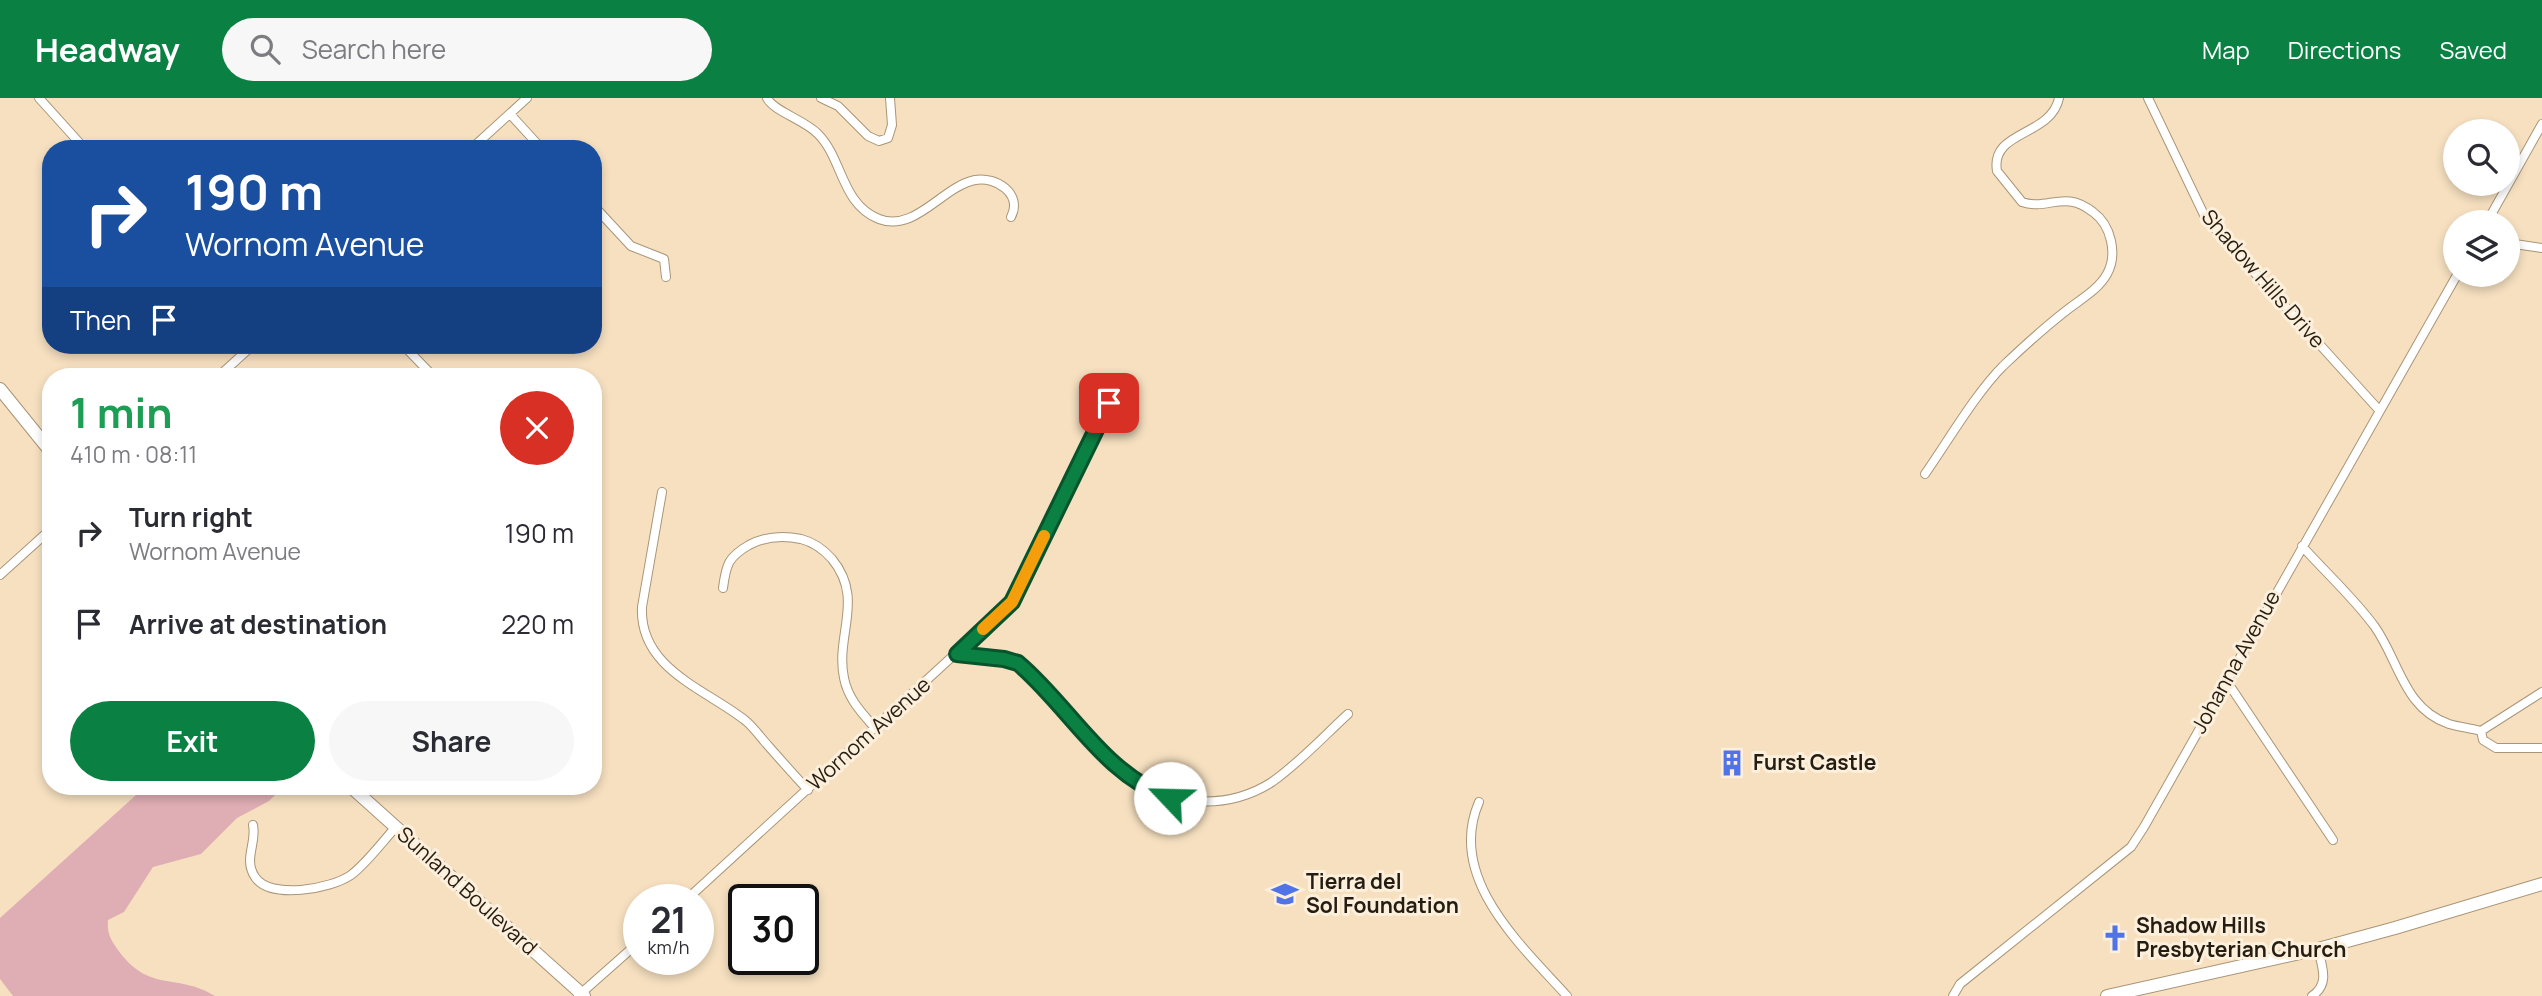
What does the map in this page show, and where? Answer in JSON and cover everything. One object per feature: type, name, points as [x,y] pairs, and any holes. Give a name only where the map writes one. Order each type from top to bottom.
[{"type":"main road","points":[[0,389],[42,441]]},
{"type":"main road","name":"Sunland Boulevard","points":[[360,795],[581,995]]},
{"type":"main road","points":[[2107,996],[2318,948],[2542,884]]},
{"type":"street","points":[[40,98],[77,140]]},
{"type":"street","points":[[481,140],[527,98]]},
{"type":"street","points":[[767,98],[776,108],[806,122],[820,135],[850,195],[861,208],[880,220],[905,218],[961,186],[978,180],[993,181],[1008,190],[1014,206],[1011,216]]},
{"type":"street","points":[[821,98],[838,106],[867,136],[879,141],[887,138],[891,131],[890,98]]},
{"type":"street","points":[[1925,474],[2000,369],[2040,332],[2100,285],[2111,264],[2109,232],[2093,211],[2068,200],[2034,204],[2022,202],[2016,198],[1997,171],[1998,155],[2007,143],[2044,122],[2053,113],[2059,98]]},
{"type":"street","name":"Shadow Hills Drive","points":[[2148,98],[2206,219],[2379,410]]},
{"type":"street","points":[[510,114],[534,140]]},
{"type":"street","points":[[2494,210],[2542,124]]},
{"type":"street","points":[[602,215],[631,246],[664,259],[666,277]]},
{"type":"street","points":[[2520,245],[2542,248]]},
{"type":"street","name":"Johanna Avenue","points":[[1953,996],[1960,984],[2131,847],[2450,287]]},
{"type":"street","points":[[228,368],[243,354]]},
{"type":"street","points":[[412,354],[425,368]]},
{"type":"street","name":"Wornom Avenue","points":[[704,884],[1012,602],[1109,403]]},
{"type":"street","points":[[662,492],[642,607],[641,623],[645,635],[653,651],[675,674],[748,722],[808,790]]},
{"type":"street","points":[[723,588],[726,567],[736,552],[759,540],[777,536],[807,541],[830,557],[843,574],[849,596],[843,655],[844,679],[856,706],[875,728]]},
{"type":"street","points":[[0,575],[42,537]]},
{"type":"street","points":[[2302,546],[2374,625],[2412,698],[2424,710],[2448,723],[2481,731],[2542,692]]},
{"type":"street","points":[[957,654],[1018,663],[1115,766],[1141,785],[1170,798],[1216,801],[1254,791],[1280,775],[1348,714]]},
{"type":"street","points":[[2227,680],[2333,840]]},
{"type":"street","points":[[2481,731],[2483,740],[2496,748],[2542,748]]},
{"type":"street","points":[[1479,802],[1472,817],[1472,847],[1479,879],[1487,897],[1505,927],[1567,996]]},
{"type":"street","points":[[253,825],[255,832],[248,860],[251,869],[263,886],[282,891],[326,886],[352,874],[396,827]]},
{"type":"street","points":[[2312,996],[2320,991],[2324,981],[2318,948]]},
{"type":"street","points":[[581,995],[623,957]]},
{"type":"shaded area","points":[[136,795],[275,795],[237,818],[201,854],[153,867],[124,912],[108,920],[109,932],[118,950],[141,972],[152,978],[201,989],[215,996],[13,996],[0,979],[0,918]]},
{"type":"slow traffic","points":[[983,629],[1012,602],[1044,536]]},
{"type":"place","name":"Furst Castle","points":[[1732,763]]},
{"type":"place","name":"Tierra del Sol Foundation","points":[[1285,894]]},
{"type":"place","name":"Shadow Hills Presbyterian Church","points":[[2115,938]]},
{"type":"route","points":[[1109,403],[1012,602],[957,654],[1018,663],[1126,776],[1155,793],[1170,798]]}]
